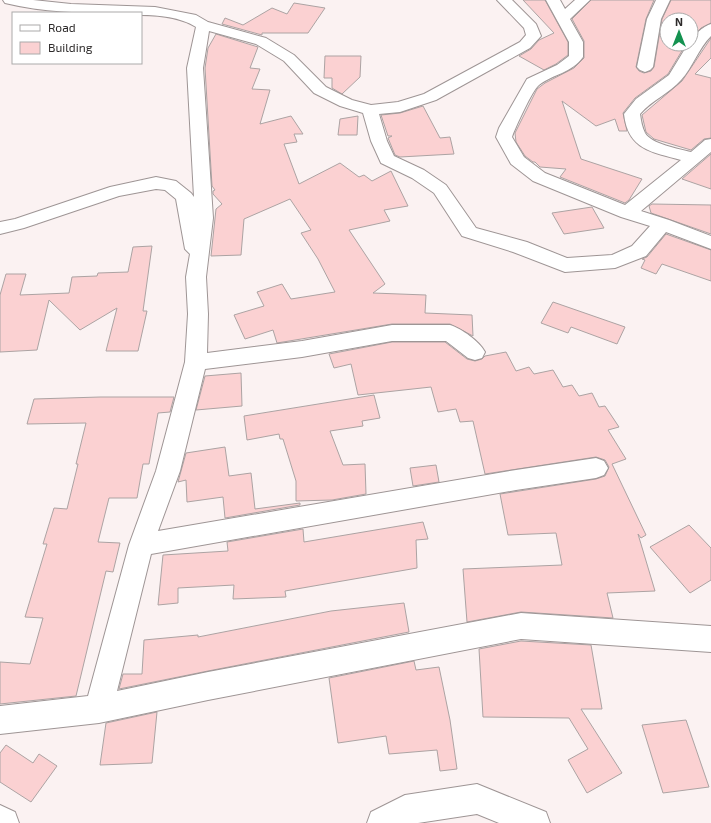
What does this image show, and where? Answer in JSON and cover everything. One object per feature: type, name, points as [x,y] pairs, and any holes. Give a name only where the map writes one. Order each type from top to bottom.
[{"type":"street","points":[[10,0],[31,4],[71,8],[155,11],[191,18],[203,24],[261,42],[289,58],[320,90],[346,103],[370,110],[400,107],[430,97],[525,45],[534,36],[531,27],[504,0]]},
{"type":"street","points":[[553,0],[576,42],[576,57],[562,68],[532,82],[507,128],[504,137],[517,160],[539,177],[627,213],[663,224],[711,242]]},
{"type":"street","points":[[563,18],[583,0]]},
{"type":"street","points":[[645,67],[654,19],[663,0]]},
{"type":"street","points":[[99,709],[141,545],[168,471],[196,362],[198,314],[196,278],[204,218],[196,68],[203,24]]},
{"type":"street","points":[[704,153],[659,148],[642,140],[634,126],[632,114],[642,102],[675,78],[697,42],[711,28]]},
{"type":"street","points":[[370,110],[379,141],[387,159],[418,174],[440,189],[469,232],[520,248],[565,265],[615,261],[639,251],[663,224]]},
{"type":"street","points":[[627,213],[704,153]]},
{"type":"street","points":[[0,228],[18,224],[116,191],[156,183],[170,185],[185,197],[197,266]]},
{"type":"street","points":[[196,362],[302,349],[392,333],[450,333],[475,352]]},
{"type":"street","points":[[141,545],[516,480],[596,468]]},
{"type":"street","points":[[0,720],[99,709],[208,686],[522,626],[711,639]]},
{"type":"street","points":[[382,823],[405,810],[477,799],[535,823]]},
{"type":"street","points":[[0,820],[4,823]]},
{"type":"building","points":[[523,0],[545,0],[568,42],[568,55],[556,64],[544,70],[519,56],[531,49],[539,40],[554,33]]},
{"type":"building","points":[[591,0],[654,0],[646,19],[636,67],[639,71],[644,73],[651,71],[654,67],[659,37],[659,52],[681,52],[668,74],[635,98],[623,113],[627,131],[619,131],[615,119],[596,126],[562,101],[581,159],[642,179],[629,200],[625,203],[560,177],[566,169],[540,167],[525,156],[516,142],[515,133],[537,89],[545,83],[574,68],[584,58],[584,41],[572,19]]},
{"type":"building","points":[[671,0],[711,0],[711,23],[699,30],[699,12],[665,12]]},
{"type":"building","points":[[294,3],[325,8],[308,33],[262,33],[262,35],[222,24],[225,18],[243,25],[272,8],[287,14]]},
{"type":"building","points":[[216,34],[258,47],[250,68],[260,69],[252,89],[270,90],[260,124],[291,116],[303,134],[294,134],[297,142],[284,144],[299,184],[340,163],[359,177],[364,175],[372,181],[391,171],[408,206],[384,210],[390,221],[349,230],[385,284],[373,293],[426,295],[425,313],[472,315],[473,336],[450,324],[392,324],[277,343],[273,330],[245,339],[234,315],[264,306],[257,292],[282,284],[291,299],[335,292],[318,259],[301,233],[311,230],[290,199],[244,219],[241,255],[211,256],[216,209],[222,204],[213,194],[213,191],[215,190],[212,186],[205,68],[208,48]]},
{"type":"building","points":[[711,38],[711,58],[695,74],[711,78],[711,138],[704,139],[691,150],[654,139],[646,132],[642,115],[682,81]]},
{"type":"building","points":[[325,56],[361,56],[360,77],[342,94],[332,88],[332,78],[324,78]]},
{"type":"building","points":[[423,106],[440,138],[450,137],[454,154],[400,157],[395,155],[388,138],[392,136],[388,136],[381,115],[400,113]]},
{"type":"building","points":[[358,116],[357,135],[338,135],[340,119]]},
{"type":"building","points":[[711,154],[711,189],[682,179]]},
{"type":"building","points":[[652,204],[711,205],[711,234],[651,213],[649,206]]},
{"type":"building","points":[[592,207],[604,228],[564,234],[552,213]]},
{"type":"building","points":[[666,234],[711,250],[711,281],[662,264],[656,274],[641,268],[645,260],[642,259],[647,257]]},
{"type":"building","points":[[152,246],[143,311],[147,311],[138,351],[106,351],[117,308],[80,330],[49,300],[37,350],[0,352],[0,295],[6,274],[26,274],[20,295],[69,293],[72,277],[97,276],[98,273],[128,272],[133,247]]},
{"type":"building","points":[[553,302],[625,327],[617,344],[571,327],[568,333],[541,323]]},
{"type":"building","points":[[392,342],[445,342],[467,359],[475,361],[482,359],[485,356],[506,352],[516,371],[529,367],[534,374],[553,370],[563,387],[572,385],[579,396],[592,393],[599,407],[605,406],[619,427],[608,430],[626,459],[612,464],[646,535],[641,538],[638,534],[655,591],[607,593],[613,618],[521,612],[467,622],[463,569],[562,565],[556,533],[508,535],[500,494],[596,479],[605,476],[609,467],[605,460],[596,457],[485,474],[473,421],[460,422],[456,409],[438,412],[431,387],[358,395],[351,364],[334,368],[329,354]]},
{"type":"building","points":[[241,373],[242,406],[196,410],[205,376]]},
{"type":"building","points":[[374,395],[380,418],[362,421],[363,426],[330,431],[343,465],[365,464],[366,494],[332,500],[296,501],[296,481],[283,439],[280,439],[279,434],[247,440],[244,416]]},
{"type":"building","points":[[174,397],[170,412],[158,413],[149,464],[143,464],[137,498],[109,498],[98,542],[120,543],[113,572],[106,571],[76,696],[0,704],[0,662],[30,664],[43,618],[25,617],[47,544],[43,544],[54,508],[67,509],[86,423],[27,424],[34,399]]},
{"type":"building","points":[[225,447],[229,476],[251,473],[255,509],[300,503],[300,505],[225,518],[223,497],[187,502],[186,480],[178,482],[186,453]]},
{"type":"building","points":[[436,465],[439,482],[413,486],[410,468]]},
{"type":"building","points":[[423,522],[428,539],[416,540],[417,568],[285,591],[286,597],[233,599],[234,585],[178,588],[178,603],[158,605],[163,555],[228,551],[227,542],[303,529],[304,542]]},
{"type":"building","points":[[689,525],[711,548],[711,580],[690,593],[650,547]]},
{"type":"building","points":[[404,603],[409,632],[119,689],[123,674],[142,674],[144,640],[198,635],[198,637],[331,611]]},
{"type":"building","points":[[521,641],[591,645],[602,709],[581,709],[622,773],[587,793],[568,760],[588,749],[569,718],[483,717],[479,649]]},
{"type":"building","points":[[414,661],[416,670],[439,667],[450,720],[457,769],[440,771],[437,750],[389,754],[386,736],[338,743],[329,678]]},
{"type":"building","points":[[157,712],[152,763],[100,765],[106,723]]},
{"type":"building","points":[[686,720],[709,787],[663,793],[642,725]]},
{"type":"building","points":[[6,745],[33,763],[39,754],[57,766],[31,802],[0,782],[0,753]]}]
